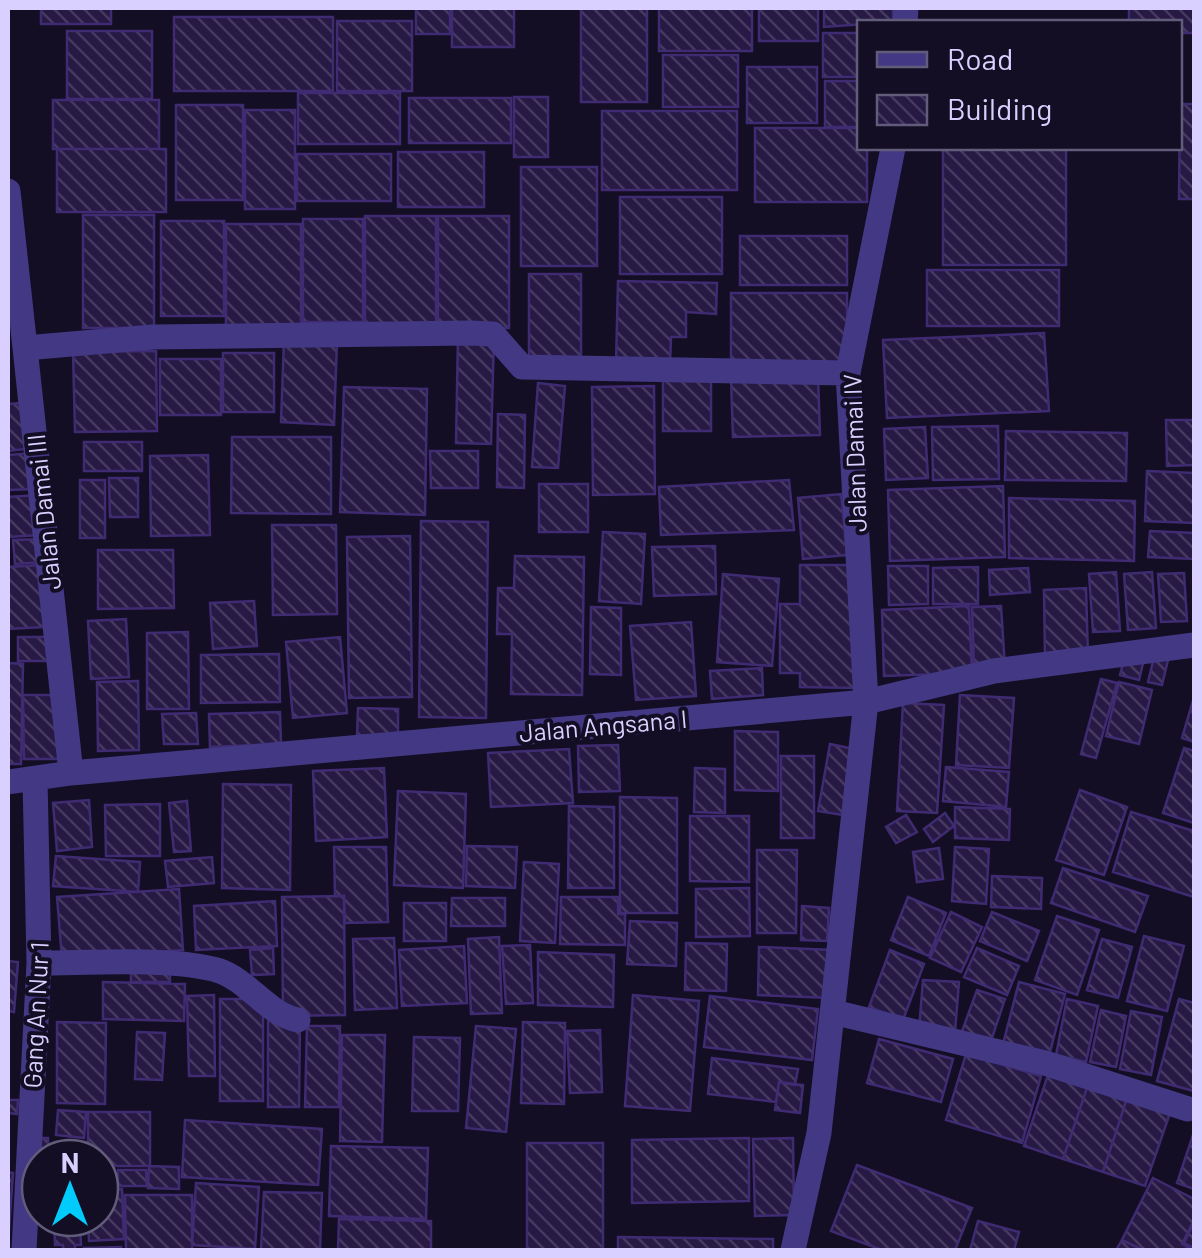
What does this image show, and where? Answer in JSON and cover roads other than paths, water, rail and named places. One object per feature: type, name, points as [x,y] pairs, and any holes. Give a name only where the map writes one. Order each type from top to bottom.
[{"type":"street","name":"Jalan Damai IV","points":[[793,1250],[819,1133],[866,702],[848,372],[893,150]]},
{"type":"street","name":"Jalan Damai III","points":[[8,191],[70,773]]},
{"type":"street","points":[[25,348],[153,338],[470,333],[498,338],[522,367],[848,372]]},
{"type":"street","name":"Jalan Angsana I","points":[[8,782],[70,773],[866,702],[994,671],[1194,644]]},
{"type":"street","name":"Gang An Nur 1","points":[[24,1250],[40,963],[34,780]]},
{"type":"street","points":[[40,963],[200,965],[242,981],[282,1017],[298,1020]]},
{"type":"street","points":[[833,1012],[1046,1063],[1188,1109]]}]
